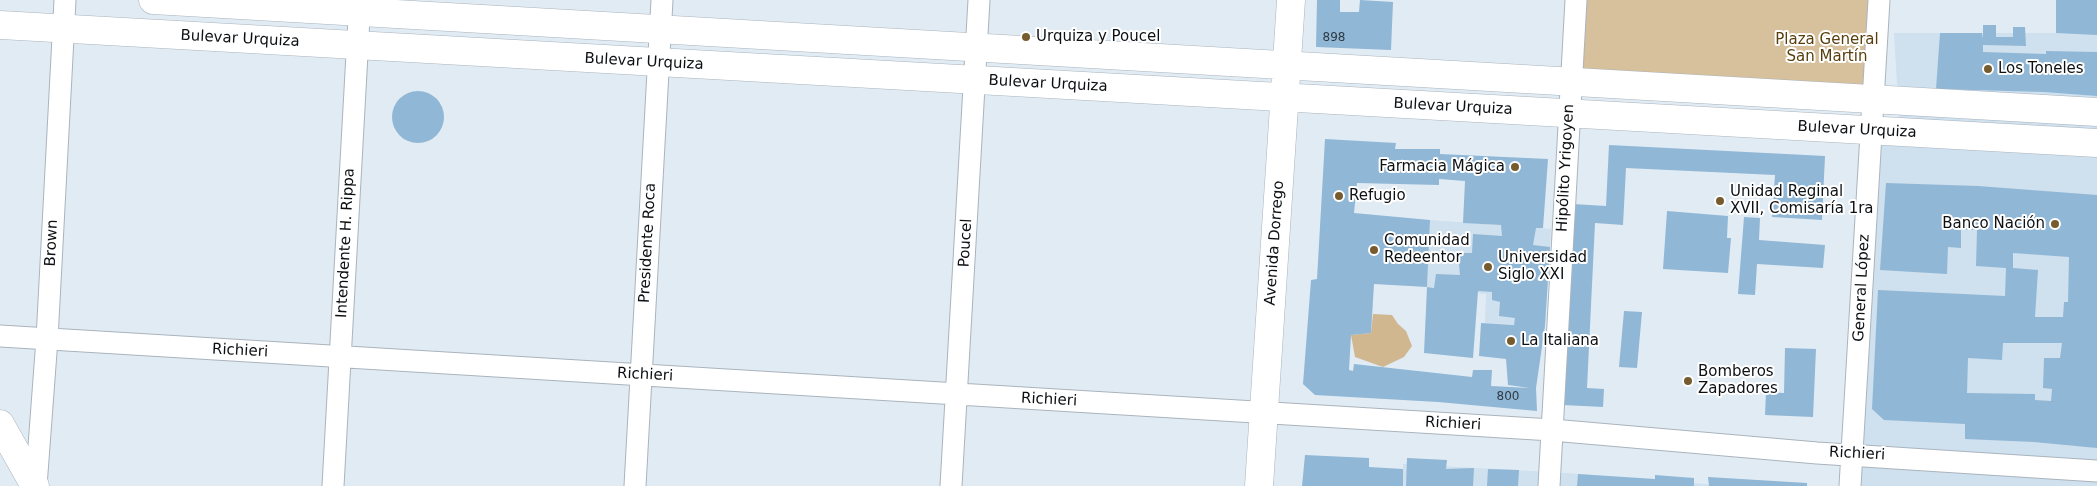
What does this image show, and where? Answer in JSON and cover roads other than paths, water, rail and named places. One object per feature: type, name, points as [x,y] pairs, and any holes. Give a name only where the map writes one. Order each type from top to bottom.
[{"type":"main road","name":"Bulevar Urquiza","points":[[153,0],[359,6],[660,30],[2097,112]]},
{"type":"main road","name":"Avenida Dorrego","points":[[1260,486],[1263,413],[1291,0]]},
{"type":"main road","name":"Bulevar Urquiza","points":[[0,25],[2097,143]]},
{"type":"main road","points":[[0,424],[36,486]]},
{"type":"street","name":"Brown","points":[[36,486],[48,339],[65,0]]},
{"type":"street","name":"Presidente Roca","points":[[634,486],[662,0]]},
{"type":"street","name":"Poucel","points":[[951,486],[979,0]]},
{"type":"street","name":"Hipólito Yrigoyen","points":[[1549,486],[1576,0]]},
{"type":"street","name":"General López","points":[[1850,486],[1878,0]]},
{"type":"street","name":"Intendente H. Rippa","points":[[333,486],[359,6]]},
{"type":"street","name":"Richieri","points":[[0,336],[1552,430],[1807,452],[1852,453],[2097,471]]},
{"type":"place","name":"Urquiza y Poucel","points":[[1026,37]]},
{"type":"place","name":"Los Toneles","points":[[1988,69]]},
{"type":"place","name":"Farmacia Mágica","points":[[1515,167]]},
{"type":"place","name":"Refugio","points":[[1339,196]]},
{"type":"place","name":"Unidad Reginal XVII, Comisaría 1ra","points":[[1720,201]]},
{"type":"place","name":"Banco Nación","points":[[2055,224]]},
{"type":"place","name":"Comunidad Redeentor","points":[[1374,250]]},
{"type":"place","name":"Universidad Siglo XXI","points":[[1488,267]]},
{"type":"place","name":"La Italiana","points":[[1511,341]]},
{"type":"place","name":"Bomberos Zapadores","points":[[1688,381]]},
{"type":"park label","name":"Plaza General San Martín","points":[[1827,48]]}]
